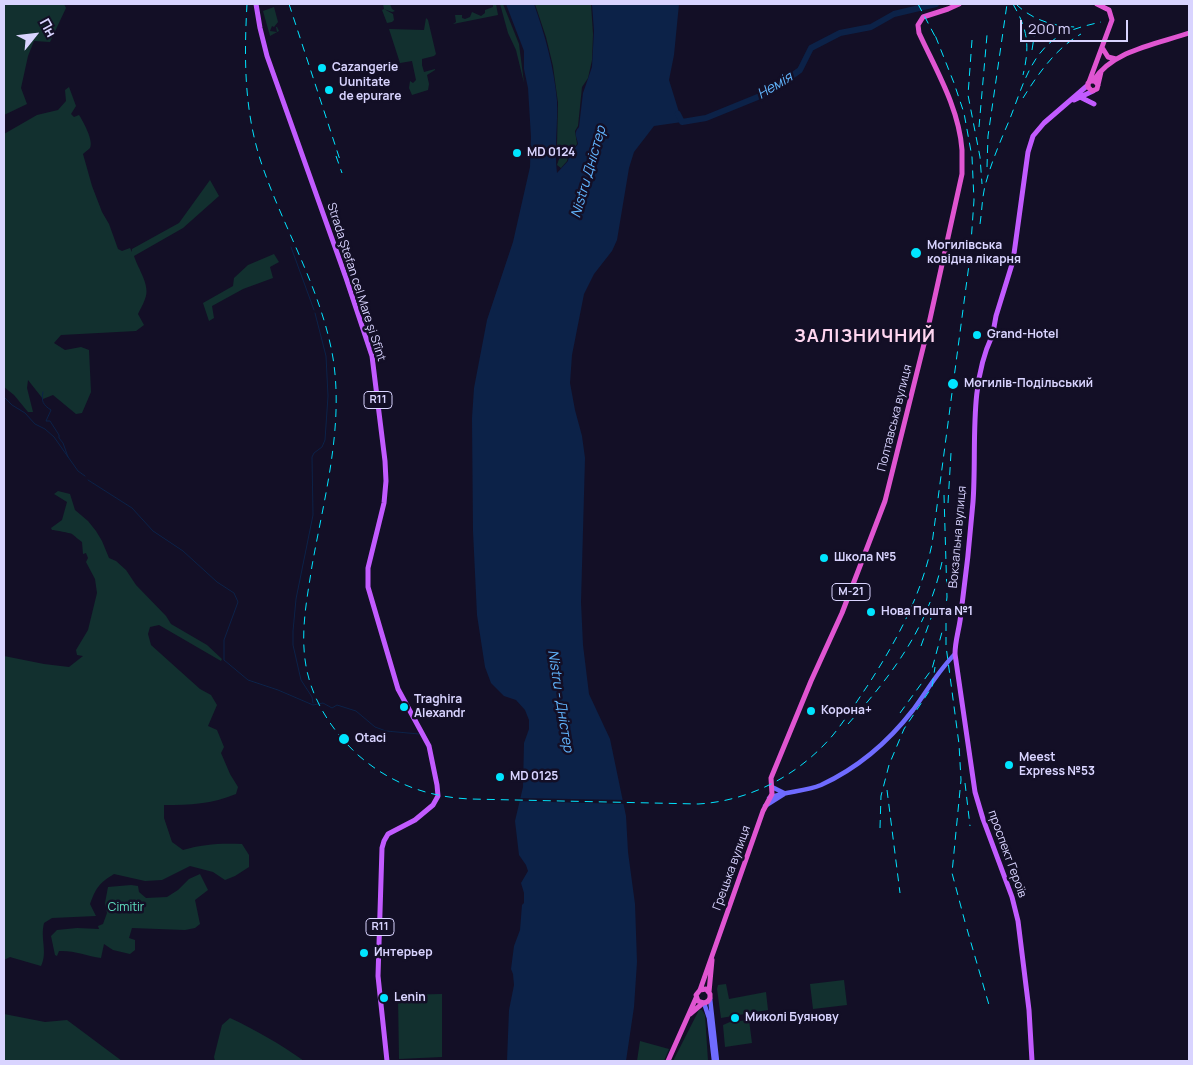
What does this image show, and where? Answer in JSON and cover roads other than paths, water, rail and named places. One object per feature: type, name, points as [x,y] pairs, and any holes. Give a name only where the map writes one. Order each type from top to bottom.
[{"type":"highway","name":"Полтавська вулиця","points":[[771,796],[771,778],[811,681],[842,613],[885,501],[928,328],[962,174],[962,149],[954,111],[919,32],[918,25],[924,17],[948,10],[959,4]]},
{"type":"highway","name":"Вокзальна вулиця","points":[[1093,82],[1095,68],[1112,20],[1109,10],[1097,4]]},
{"type":"highway","points":[[1093,91],[1096,89],[1093,82],[1116,59],[1136,50],[1189,33]]},
{"type":"highway","points":[[1103,48],[1108,57],[1116,59]]},
{"type":"highway","name":"Грецька вулиця","points":[[700,990],[765,806],[771,796]]},
{"type":"highway","name":"Грецька вулиця","points":[[709,992],[713,950]]},
{"type":"highway","points":[[700,990],[706,989],[709,992]]},
{"type":"highway","name":"М-21","points":[[668,1061],[700,990]]},
{"type":"highway","name":"М-21","points":[[690,1014],[710,998],[709,992]]},
{"type":"highway","points":[[696,998],[704,1003]]},
{"type":"main road","name":"Strada Ştefan cel Mare şi Sfînt","points":[[256,4],[267,56],[352,294],[372,356],[386,481],[384,503],[367,580],[373,608],[398,689],[430,746],[437,785],[437,799],[415,820],[388,834],[382,848],[378,982],[387,1061]]},
{"type":"main road","name":"Вокзальна вулиця","points":[[954,654],[961,616],[973,502],[975,416],[987,348],[1013,261],[1028,152],[1033,136],[1044,123],[1093,82]]},
{"type":"main road","name":"Вокзальна вулиця","points":[[1069,102],[1093,91]]},
{"type":"main road","points":[[1080,97],[1094,104]]},
{"type":"main road","points":[[771,796],[802,792],[821,784],[869,755],[897,730],[954,654]]},
{"type":"main road","name":"проспект Героїв","points":[[954,654],[975,792],[1012,897],[1018,920],[1029,1010],[1032,1061]]},
{"type":"main road","points":[[772,787],[786,793]]},
{"type":"main road","points":[[765,806],[786,793]]},
{"type":"main road","points":[[710,998],[716,1061]]},
{"type":"main road","points":[[704,1003],[709,1018],[716,1061]]},
{"type":"water","points":[[506,4],[534,4],[542,27],[556,88],[557,173],[568,161],[569,155],[578,144],[576,133],[579,127],[583,93],[592,67],[594,31],[592,4],[679,4],[674,55],[669,80],[682,122],[654,126],[634,152],[629,168],[617,240],[612,251],[594,274],[584,294],[572,355],[570,383],[585,458],[581,602],[583,645],[589,694],[610,739],[626,816],[628,852],[635,904],[637,962],[634,1007],[626,1061],[507,1061],[509,1010],[514,985],[511,969],[514,946],[520,930],[522,905],[524,903],[521,883],[528,871],[519,855],[515,821],[523,787],[524,743],[529,729],[529,720],[525,710],[516,700],[504,696],[491,683],[485,667],[477,615],[473,531],[472,418],[474,388],[487,320],[513,242],[530,167],[531,137],[524,51]]},
{"type":"waterway","name":"Немія","points":[[678,114],[682,122],[706,118],[770,92],[800,70],[811,48],[840,33],[871,27],[894,14],[936,4]]},
{"type":"waterway","points":[[291,247],[314,310]]},
{"type":"waterway","points":[[313,703],[312,697],[301,680],[293,645],[293,631],[296,599],[313,515],[312,457],[322,447],[325,440],[328,396],[326,356],[315,313]]},
{"type":"waterway","points":[[4,378],[4,383]]},
{"type":"waterway","points":[[43,392],[43,402],[51,410],[46,421],[50,421],[59,435],[68,457]]},
{"type":"waterway","points":[[4,397],[12,405],[25,413],[35,424],[45,429],[54,437],[78,471],[85,476]]},
{"type":"waterway","points":[[88,480],[132,508],[153,531],[183,551],[217,582],[234,593],[238,602],[224,640],[224,660],[248,680],[313,705],[323,703],[332,708],[337,705],[356,711],[375,727],[386,731],[419,734]]},
{"type":"railway","points":[[247,4],[246,84],[255,142],[270,186],[320,307],[333,358],[336,384],[336,410],[331,462],[305,616],[304,653],[309,679],[324,714],[349,746],[370,765],[396,781],[424,792],[470,799],[698,804],[718,802],[737,797],[773,783],[790,773],[820,749],[842,723],[879,668],[915,600],[932,544],[970,257],[974,200],[972,157],[964,113],[935,35]]},
{"type":"railway","points":[[289,4],[341,163]]},
{"type":"railway","points":[[918,4],[937,40]]},
{"type":"railway","points":[[987,167],[988,136],[1007,4]]},
{"type":"railway","points":[[1013,4],[1025,30],[1027,47],[1023,75]]},
{"type":"railway","points":[[1016,4],[1022,10],[1044,22],[1060,26],[1077,27]]},
{"type":"railway","points":[[980,224],[984,191],[990,169],[1031,68],[1044,49],[1057,37],[1075,29],[1101,22]]},
{"type":"railway","points":[[1032,50],[1036,25]]},
{"type":"railway","points":[[1023,98],[1041,71],[1056,54],[1081,34]]},
{"type":"railway","points":[[979,127],[987,35]]},
{"type":"railway","points":[[972,40],[968,95],[980,157],[982,184]]},
{"type":"railway","points":[[336,156],[342,173]]},
{"type":"railway","points":[[948,503],[951,453]]},
{"type":"railway","points":[[944,495],[947,597],[945,615]]},
{"type":"railway","points":[[848,724],[893,669],[918,629],[936,586],[942,562]]},
{"type":"railway","points":[[946,609],[946,646],[959,744],[961,780],[952,873],[965,922]]},
{"type":"railway","points":[[921,646],[931,618]]},
{"type":"railway","points":[[900,713],[932,669],[942,632]]},
{"type":"railway","points":[[880,828],[881,796],[889,765],[904,729],[932,687],[935,667]]},
{"type":"railway","points":[[965,783],[970,826]]},
{"type":"railway","points":[[887,790],[900,893]]},
{"type":"railway","points":[[967,929],[989,1005]]},
{"type":"place","name":"Cazangerie","points":[[322,68]]},
{"type":"place","name":"Uunitate de epurare","points":[[329,90]]},
{"type":"place","name":"MD 0124","points":[[517,153]]},
{"type":"place","name":"Могилівська ковідна лікарня","points":[[916,253]]},
{"type":"place","name":"Grand-Hotel","points":[[977,335]]},
{"type":"place","name":"Могилів-Подільський","points":[[953,384]]},
{"type":"place","name":"Школа №5","points":[[824,558]]},
{"type":"place","name":"Нова Пошта №1","points":[[871,612]]},
{"type":"place","name":"Traghira Alexandr","points":[[404,707]]},
{"type":"place","name":"Корона+","points":[[811,711]]},
{"type":"place","name":"Otaci","points":[[344,739]]},
{"type":"place","name":"Meest Express №53","points":[[1009,765]]},
{"type":"place","name":"MD 0125","points":[[500,777]]},
{"type":"place","name":"Интерьер","points":[[364,953]]},
{"type":"place","name":"Lenin","points":[[384,998]]},
{"type":"place","name":"Миколі Буянову","points":[[735,1018]]},
{"type":"district","name":"ЗАЛІЗНИЧНИЙ","points":[[865,337]]},
{"type":"water label","name":"Nistru Дністер","points":[[589,172]]},
{"type":"water label","name":"Nistru - Дністер","points":[[560,701]]},
{"type":"park label","name":"Cimitir","points":[[126,908]]}]
